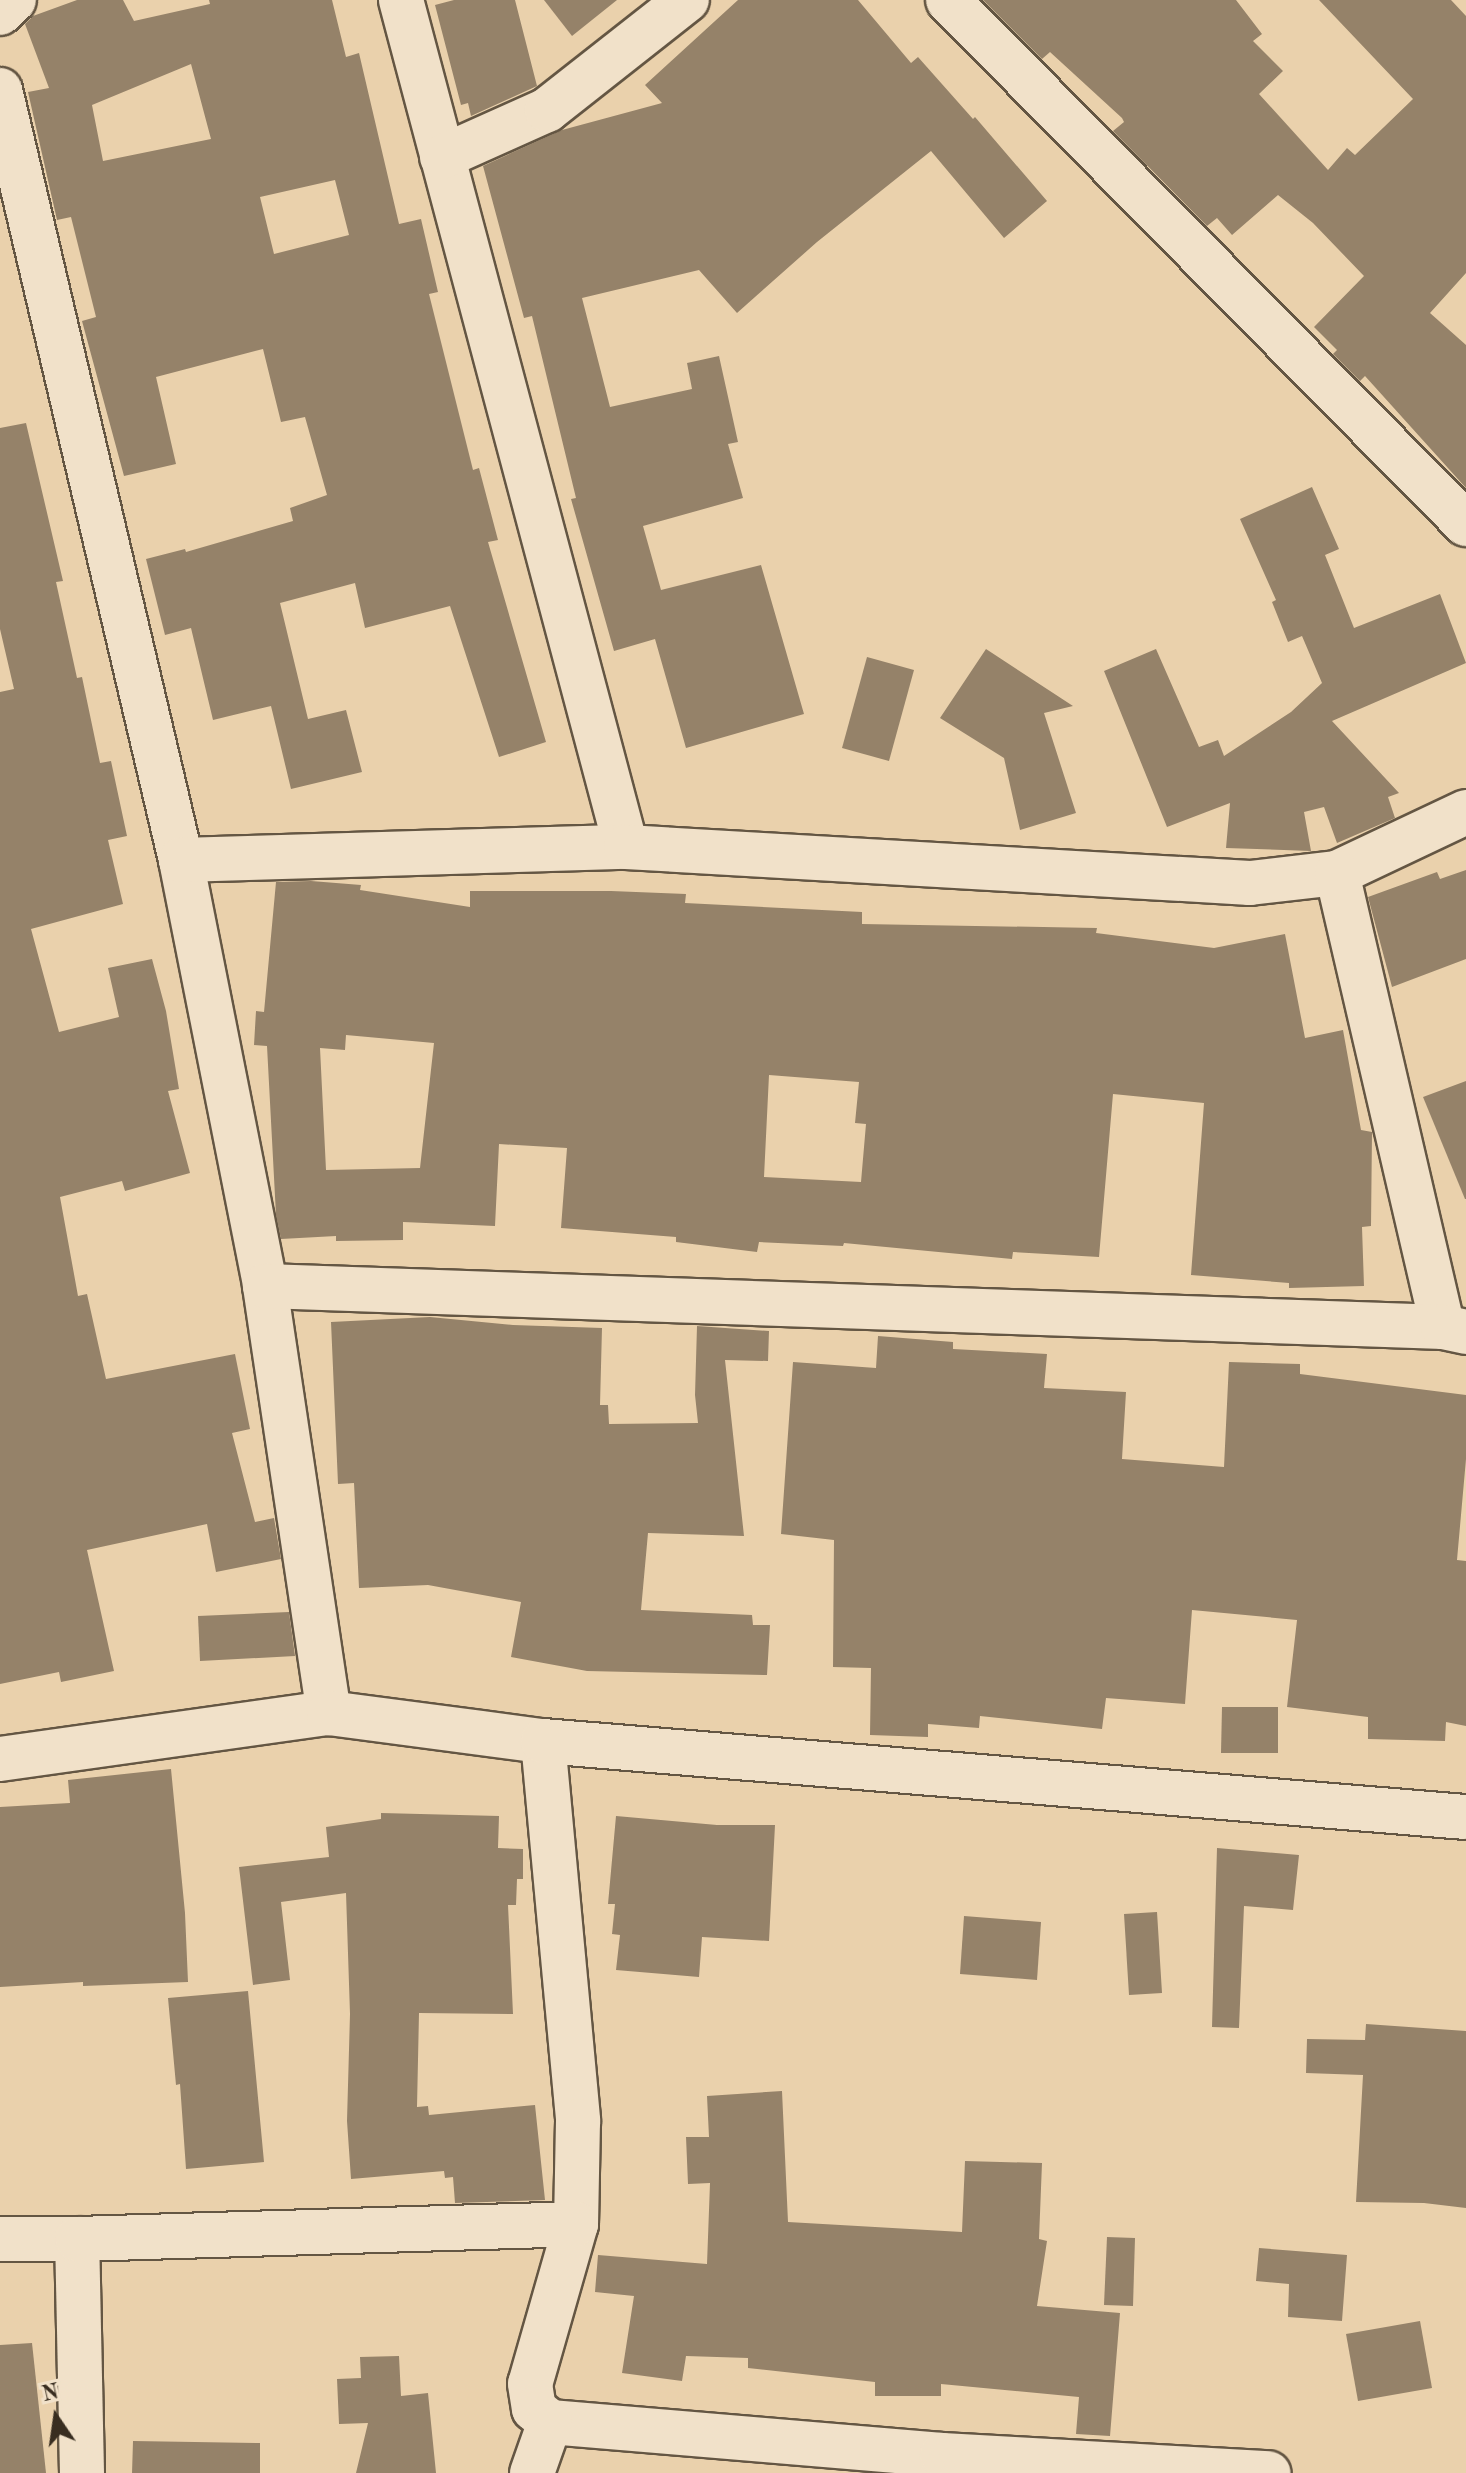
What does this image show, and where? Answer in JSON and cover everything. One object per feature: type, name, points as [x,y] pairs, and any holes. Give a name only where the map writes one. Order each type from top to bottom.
[{"type":"street","points":[[0,13],[14,0]]},
{"type":"street","points":[[401,0],[626,847]]},
{"type":"street","points":[[442,157],[547,110],[687,0]]},
{"type":"street","points":[[948,0],[1466,524]]},
{"type":"street","points":[[0,90],[181,860],[265,1286],[329,1713]]},
{"type":"street","points":[[181,860],[626,847],[1250,883],[1337,873],[1466,812]]},
{"type":"street","points":[[265,1286],[1454,1330],[1337,873]]},
{"type":"street","points":[[0,1759],[329,1713],[543,1741],[1466,1817]]},
{"type":"street","points":[[543,1741],[578,2121],[576,2224],[530,2384],[534,2409],[550,2422],[940,2464],[1269,2473]]},
{"type":"street","points":[[0,2239],[576,2224]]},
{"type":"street","points":[[77,2239],[82,2473]]},
{"type":"street","points":[[532,2473],[550,2422]]},
{"type":"building","points":[[77,0],[123,0],[134,21],[210,4],[209,0],[332,0],[346,57],[359,53],[399,224],[421,219],[438,292],[429,294],[473,470],[479,468],[498,540],[488,542],[546,742],[499,757],[450,606],[365,628],[355,583],[280,603],[308,719],[346,710],[362,772],[291,789],[271,706],[213,720],[191,628],[165,635],[146,559],[185,549],[186,552],[293,521],[290,508],[327,495],[305,417],[281,422],[263,349],[156,377],[176,464],[124,476],[82,321],[96,317],[71,217],[57,220],[28,92],[49,88],[25,24],[33,16]],"holes":[[[191,64],[211,139],[103,161],[92,105]],[[335,180],[349,235],[274,254],[260,197]]]},
{"type":"building","points":[[454,0],[515,0],[537,86],[471,116],[468,103],[461,105],[435,5]]},
{"type":"building","points":[[544,0],[617,0],[572,36]]},
{"type":"building","points":[[738,0],[858,0],[911,63],[918,57],[973,119],[975,117],[1047,201],[1004,238],[931,151],[817,242],[737,313],[699,270],[582,298],[610,407],[692,389],[687,363],[719,356],[738,442],[728,444],[743,498],[643,526],[661,590],[761,565],[804,714],[686,748],[655,639],[614,651],[571,499],[576,498],[532,316],[524,318],[483,166],[562,130],[662,103],[645,85]]},
{"type":"building","points":[[983,0],[1236,0],[1262,34],[1253,41],[1283,71],[1259,94],[1328,170],[1347,148],[1355,155],[1413,99],[1319,0],[1451,0],[1466,16],[1466,273],[1430,313],[1466,345],[1466,488],[1365,376],[1360,381],[1333,354],[1337,350],[1314,327],[1364,276],[1313,223],[1278,195],[1232,235],[1217,218],[1207,226],[1113,131],[1124,122],[1122,118],[1050,52],[1042,59]]},
{"type":"building","points":[[26,423],[63,581],[56,582],[77,678],[82,677],[100,763],[111,761],[127,836],[108,840],[123,904],[31,929],[59,1032],[119,1017],[108,968],[152,959],[166,1011],[179,1089],[168,1091],[190,1173],[125,1191],[122,1181],[60,1197],[78,1296],[87,1294],[106,1379],[235,1354],[250,1429],[232,1433],[255,1522],[274,1518],[281,1559],[216,1572],[207,1524],[87,1550],[114,1671],[61,1682],[59,1672],[0,1684],[0,692],[14,689],[0,629],[0,428]]},
{"type":"building","points":[[1312,487],[1339,549],[1325,555],[1354,628],[1440,594],[1466,663],[1332,721],[1399,793],[1388,797],[1395,818],[1337,843],[1324,807],[1304,812],[1311,851],[1226,848],[1230,803],[1167,827],[1104,671],[1156,649],[1199,747],[1218,740],[1224,756],[1291,712],[1322,683],[1302,636],[1288,642],[1272,602],[1276,600],[1240,519]]},
{"type":"building","points":[[986,649],[1073,706],[1044,713],[1076,813],[1020,830],[1004,758],[940,718]]},
{"type":"building","points":[[867,657],[914,670],[889,761],[842,748]]},
{"type":"building","points":[[1466,870],[1466,959],[1392,987],[1368,897],[1437,872],[1440,879]]},
{"type":"building","points":[[276,882],[361,885],[360,890],[470,907],[470,891],[686,894],[685,903],[862,912],[862,924],[1097,928],[1096,933],[1214,948],[1285,934],[1305,1038],[1343,1030],[1361,1130],[1372,1132],[1371,1226],[1362,1227],[1364,1286],[1289,1288],[1289,1283],[1191,1275],[1204,1103],[1113,1094],[1099,1257],[1013,1252],[1012,1259],[844,1243],[843,1246],[759,1242],[757,1252],[676,1242],[676,1237],[561,1228],[567,1148],[499,1144],[495,1226],[403,1222],[403,1240],[336,1241],[336,1236],[281,1239],[276,1215],[267,1046],[254,1045],[256,1011],[264,1012]],"holes":[[[346,1035],[434,1043],[420,1168],[326,1170],[320,1048],[345,1050]],[[769,1075],[859,1082],[855,1123],[866,1124],[861,1182],[764,1177]]]},
{"type":"building","points":[[1466,1081],[1466,1199],[1465,1199],[1423,1097]]},
{"type":"building","points":[[430,1317],[513,1325],[602,1328],[600,1405],[608,1405],[609,1424],[698,1423],[695,1395],[697,1326],[769,1331],[768,1361],[725,1360],[744,1536],[648,1533],[641,1610],[752,1615],[753,1625],[770,1625],[767,1675],[587,1671],[511,1657],[521,1602],[428,1585],[359,1588],[354,1483],[338,1484],[331,1322]]},
{"type":"building","points":[[878,1336],[953,1342],[953,1349],[1047,1354],[1044,1388],[1126,1392],[1122,1459],[1224,1467],[1229,1362],[1300,1364],[1300,1374],[1466,1395],[1466,1459],[1457,1560],[1466,1561],[1466,1726],[1446,1722],[1445,1741],[1368,1739],[1368,1717],[1287,1707],[1297,1620],[1192,1610],[1185,1704],[1106,1698],[1102,1729],[980,1716],[979,1728],[928,1724],[928,1737],[870,1735],[871,1668],[833,1667],[834,1540],[781,1534],[793,1362],[876,1368]]},
{"type":"building","points":[[289,1612],[295,1656],[200,1661],[198,1616]]},
{"type":"building","points":[[1222,1707],[1278,1707],[1278,1753],[1221,1753]]},
{"type":"building","points":[[171,1769],[185,1913],[188,1982],[83,1986],[83,1982],[0,1987],[0,1807],[70,1803],[68,1780]]},
{"type":"building","points":[[381,1813],[499,1816],[498,1848],[523,1849],[523,1879],[517,1879],[516,1905],[508,1905],[513,2014],[419,2013],[417,2107],[428,2106],[429,2115],[535,2105],[545,2200],[455,2203],[453,2177],[445,2178],[444,2171],[351,2179],[347,2121],[350,2014],[346,1893],[281,1902],[290,1980],[253,1985],[239,1867],[329,1857],[326,1827],[381,1819]]},
{"type":"building","points":[[616,1816],[717,1825],[775,1825],[769,1941],[702,1937],[699,1977],[616,1970],[620,1935],[612,1934],[615,1904],[608,1904]]},
{"type":"building","points":[[1217,1848],[1299,1855],[1293,1910],[1244,1906],[1239,2028],[1212,2027]]},
{"type":"building","points":[[1157,1912],[1162,1993],[1129,1995],[1124,1914]]},
{"type":"building","points":[[964,1916],[1041,1922],[1037,1980],[960,1974]]},
{"type":"building","points":[[248,1991],[264,2162],[186,2169],[180,2084],[176,2085],[168,1998]]},
{"type":"building","points":[[1366,2024],[1466,2031],[1466,2208],[1424,2203],[1356,2202],[1363,2075],[1306,2073],[1307,2039],[1365,2040]]},
{"type":"building","points":[[782,2091],[788,2222],[962,2232],[965,2161],[1042,2163],[1039,2239],[1047,2241],[1037,2306],[1120,2313],[1110,2436],[1076,2434],[1079,2397],[941,2384],[941,2396],[875,2396],[875,2382],[748,2368],[748,2358],[686,2356],[682,2381],[622,2373],[634,2296],[595,2292],[598,2255],[707,2264],[710,2183],[688,2184],[686,2137],[709,2137],[707,2096]]},
{"type":"building","points":[[1107,2237],[1135,2238],[1133,2306],[1104,2305]]},
{"type":"building","points":[[1259,2248],[1347,2255],[1342,2321],[1288,2317],[1289,2284],[1256,2281]]},
{"type":"building","points":[[1420,2321],[1432,2388],[1358,2401],[1346,2334]]},
{"type":"building","points":[[32,2343],[46,2473],[0,2473],[0,2345]]},
{"type":"building","points":[[399,2356],[401,2396],[428,2393],[436,2473],[356,2473],[368,2423],[339,2424],[337,2379],[361,2378],[360,2357]]},
{"type":"building","points":[[133,2441],[260,2443],[260,2473],[132,2473]]}]
